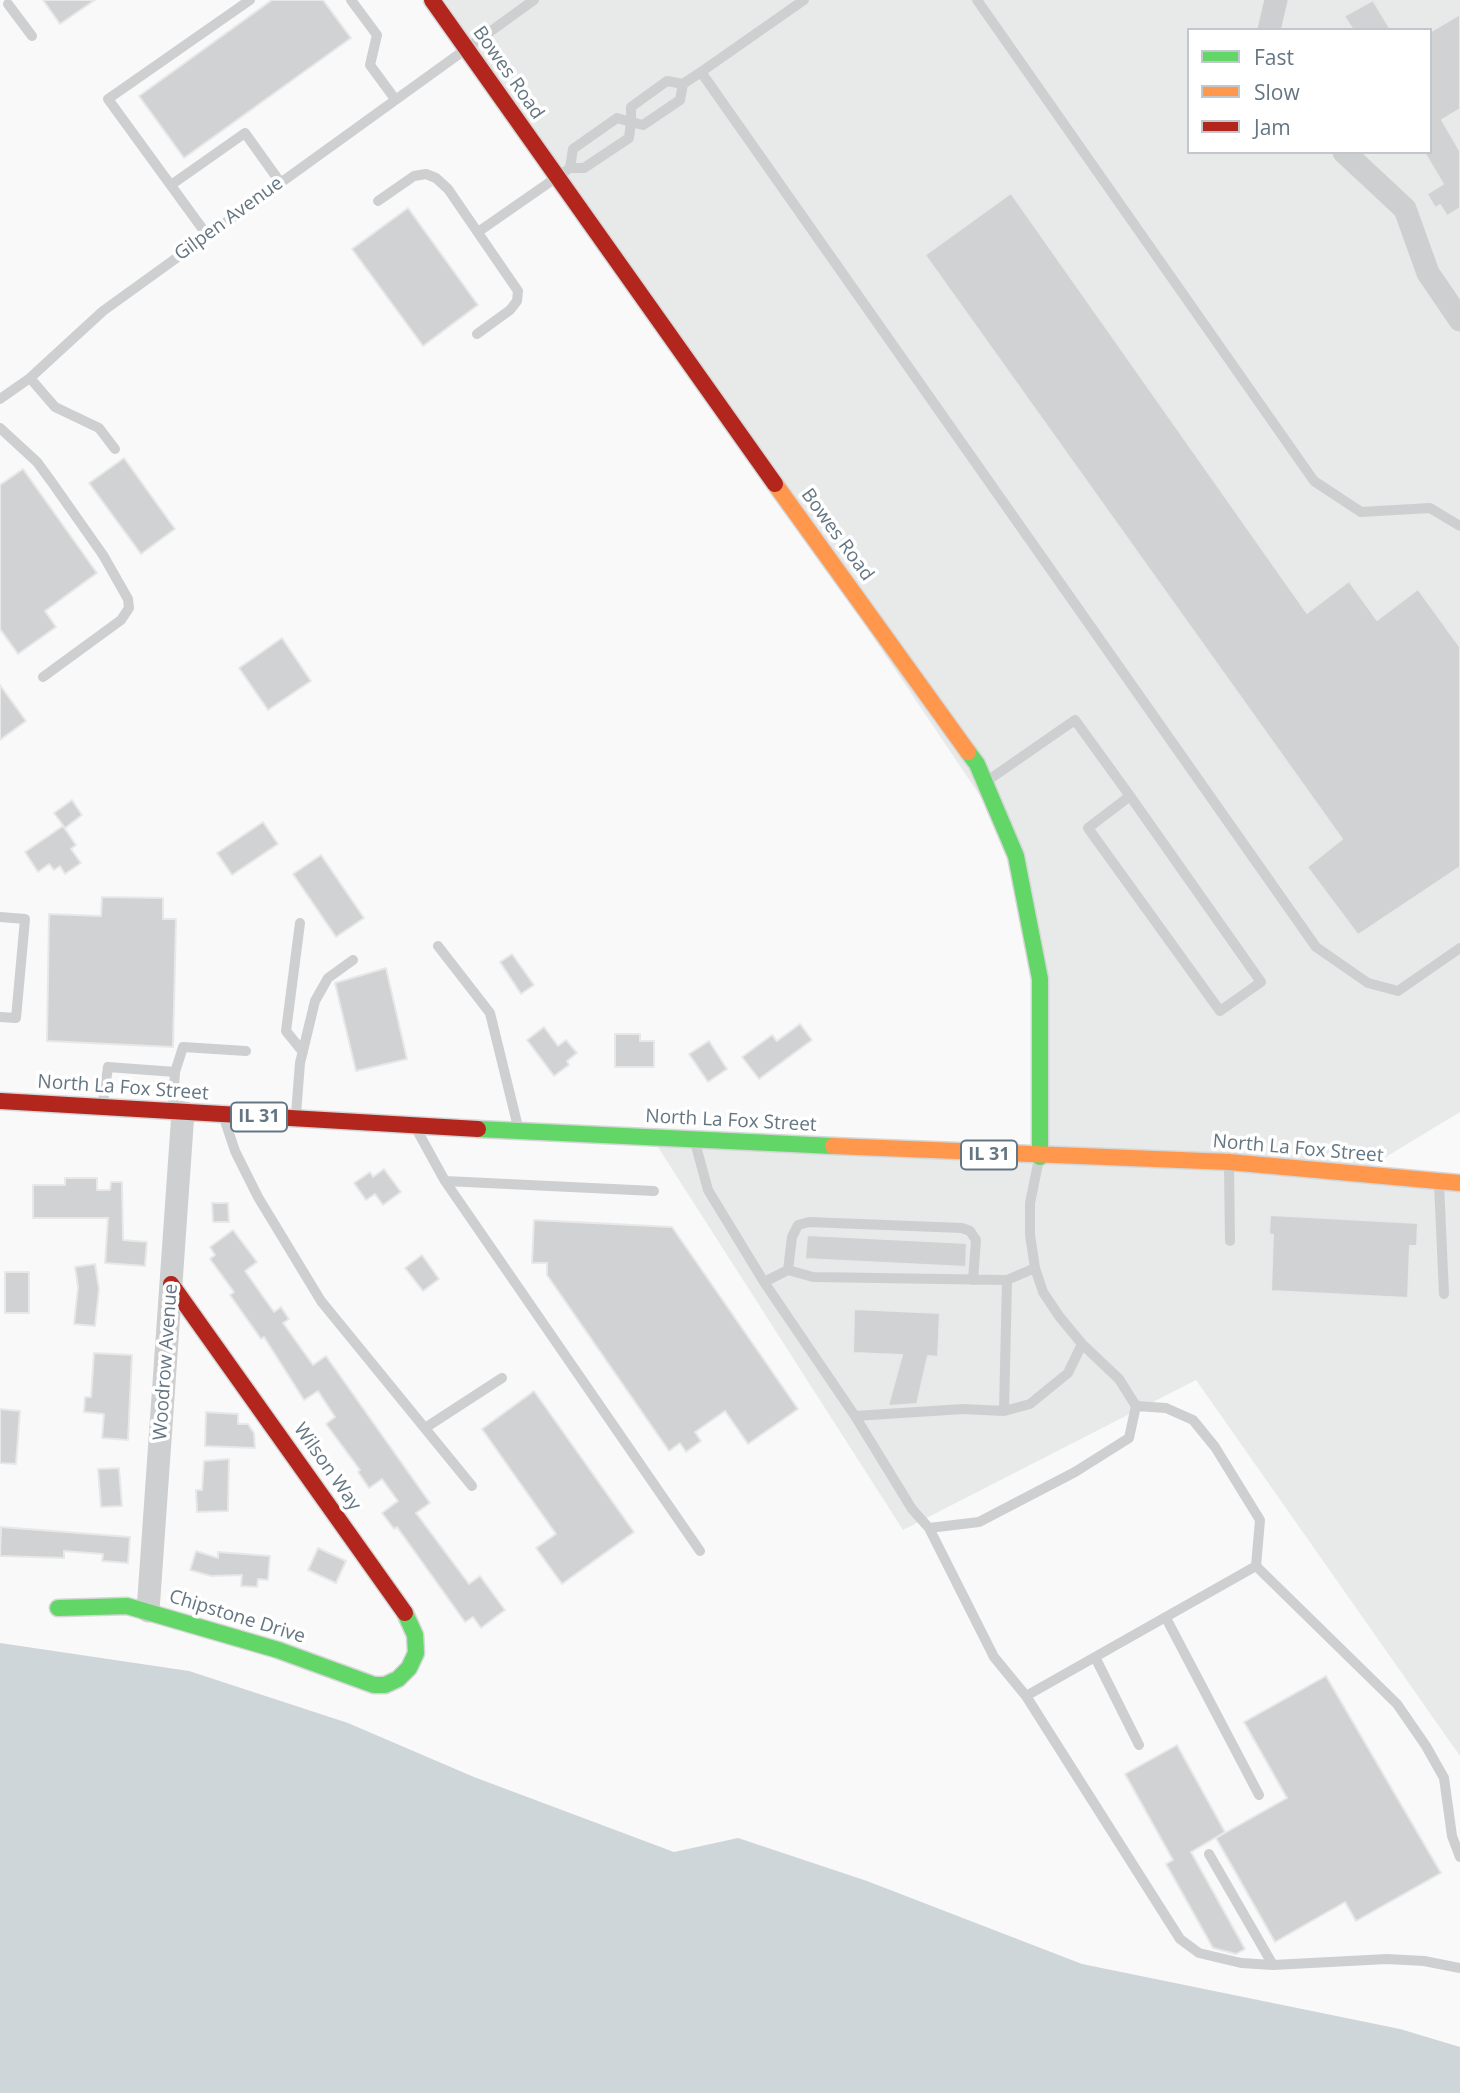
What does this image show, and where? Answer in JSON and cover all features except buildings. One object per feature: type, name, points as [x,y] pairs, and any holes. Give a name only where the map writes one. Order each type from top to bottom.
[{"type":"street","name":"Bowes Road","points":[[432,0],[977,764],[1016,856],[1040,979],[1040,1157]]},
{"type":"street","points":[[1269,28],[1276,0]]},
{"type":"street","points":[[1346,154],[1405,209],[1428,273],[1460,320]]},
{"type":"street","name":"North La Fox Street","points":[[0,1101],[414,1126],[1040,1157],[1229,1163],[1460,1182]]},
{"type":"street","name":"Woodrow Avenue","points":[[148,1611],[172,1284],[178,1112]]},
{"type":"street","name":"Wilson Way","points":[[172,1284],[408,1617],[415,1635],[416,1654],[409,1668],[398,1679]]},
{"type":"street","name":"Chipstone Drive","points":[[58,1608],[127,1606],[278,1650],[374,1685],[385,1685],[398,1679]]},
{"type":"lane","points":[[207,235],[108,99],[250,0]]},
{"type":"lane","points":[[351,0],[377,35],[370,65],[396,99]]},
{"type":"lane","name":"Gilpen Avenue","points":[[0,399],[30,377],[103,311],[534,0]]},
{"type":"lane","points":[[478,232],[570,167],[584,168],[629,138],[631,107],[667,81],[683,84],[804,0]]},
{"type":"lane","points":[[977,0],[1314,481],[1361,512],[1430,508],[1460,526]]},
{"type":"lane","points":[[4,5],[32,36]]},
{"type":"lane","points":[[701,72],[1316,947],[1368,983],[1398,991],[1460,948]]},
{"type":"lane","points":[[570,167],[573,149],[617,118],[643,125],[680,100],[683,84]]},
{"type":"lane","points":[[171,186],[245,133],[280,182]]},
{"type":"lane","points":[[378,201],[414,176],[426,174],[436,178],[448,190],[518,291],[517,301],[510,310],[477,334]]},
{"type":"lane","points":[[30,377],[55,407],[99,428],[115,449]]},
{"type":"lane","points":[[0,428],[37,462],[103,555],[128,598],[129,608],[121,620],[43,677]]},
{"type":"lane","points":[[985,782],[1075,720],[1130,796],[1261,982],[1220,1011],[1088,828],[1130,796]]},
{"type":"lane","points":[[0,918],[25,919],[16,1018],[0,1017]]},
{"type":"lane","points":[[300,923],[286,1031],[303,1052]]},
{"type":"lane","points":[[438,946],[490,1013],[518,1130]]},
{"type":"lane","points":[[296,1120],[303,1052],[315,1001],[328,978],[353,961]]},
{"type":"lane","points":[[178,1112],[175,1072],[183,1047],[246,1051]]},
{"type":"lane","points":[[103,1107],[108,1067],[175,1072]]},
{"type":"lane","points":[[223,1115],[235,1151],[258,1197],[321,1301],[472,1486]]},
{"type":"lane","points":[[414,1126],[445,1181],[700,1551]]},
{"type":"lane","points":[[695,1140],[708,1190],[764,1282],[855,1416],[912,1509],[929,1528],[943,1562],[994,1657],[1026,1696],[1180,1939],[1199,1954],[1211,1958],[1273,1965],[1387,1959],[1424,1961],[1460,1968]]},
{"type":"lane","points":[[929,1528],[979,1522],[1075,1472],[1129,1438],[1136,1406],[1119,1378],[1082,1344],[1043,1292],[1035,1268],[1030,1235],[1030,1203],[1040,1157]]},
{"type":"lane","points":[[1229,1163],[1230,1241]]},
{"type":"lane","points":[[445,1181],[654,1191]]},
{"type":"lane","points":[[1439,1181],[1444,1294]]},
{"type":"lane","points":[[788,1270],[792,1237],[798,1226],[809,1222],[962,1228],[970,1231],[976,1240],[973,1280]]},
{"type":"lane","points":[[764,1282],[788,1270],[813,1277],[1007,1280],[1035,1268]]},
{"type":"lane","points":[[1004,1410],[1007,1280]]},
{"type":"lane","points":[[855,1416],[963,1409],[1004,1410],[1030,1404],[1068,1373],[1082,1344]]},
{"type":"lane","points":[[425,1428],[502,1378]]},
{"type":"lane","points":[[1136,1406],[1166,1408],[1193,1420],[1215,1447],[1260,1520],[1256,1566]]},
{"type":"lane","points":[[1026,1696],[1256,1566]]},
{"type":"lane","points":[[1256,1566],[1397,1704],[1412,1725],[1444,1778],[1452,1836],[1460,1857]]},
{"type":"lane","points":[[1166,1618],[1259,1796]]},
{"type":"lane","points":[[1096,1657],[1139,1745]]},
{"type":"lane","points":[[1209,1854],[1273,1965]]},
{"type":"shaded area","points":[[444,0],[1460,0],[1460,1112],[1371,1166],[1046,1149],[1020,855]]},
{"type":"shaded area","points":[[656,1144],[1460,1182],[1460,1756],[1196,1380],[903,1530]]},
{"type":"shaded area","points":[[0,1643],[189,1671],[348,1723],[474,1777],[674,1852],[738,1838],[867,1881],[1082,1964],[1400,2029],[1460,2047],[1460,2093],[0,2093]]},
{"type":"traffic: fast","points":[[968,752],[977,764],[1016,856],[1040,979],[1040,1157]]},
{"type":"traffic: fast","points":[[478,1129],[833,1146]]},
{"type":"traffic: fast","points":[[58,1608],[127,1606],[278,1650],[374,1685],[385,1685],[398,1679],[409,1668],[416,1653],[415,1635],[405,1613]]},
{"type":"traffic: slow","points":[[775,484],[968,752]]},
{"type":"traffic: slow","points":[[833,1146],[1229,1162],[1460,1183]]},
{"type":"traffic: jam","points":[[432,0],[775,484]]},
{"type":"traffic: jam","points":[[0,1101],[478,1129]]},
{"type":"traffic: jam","points":[[171,1284],[405,1613]]}]
